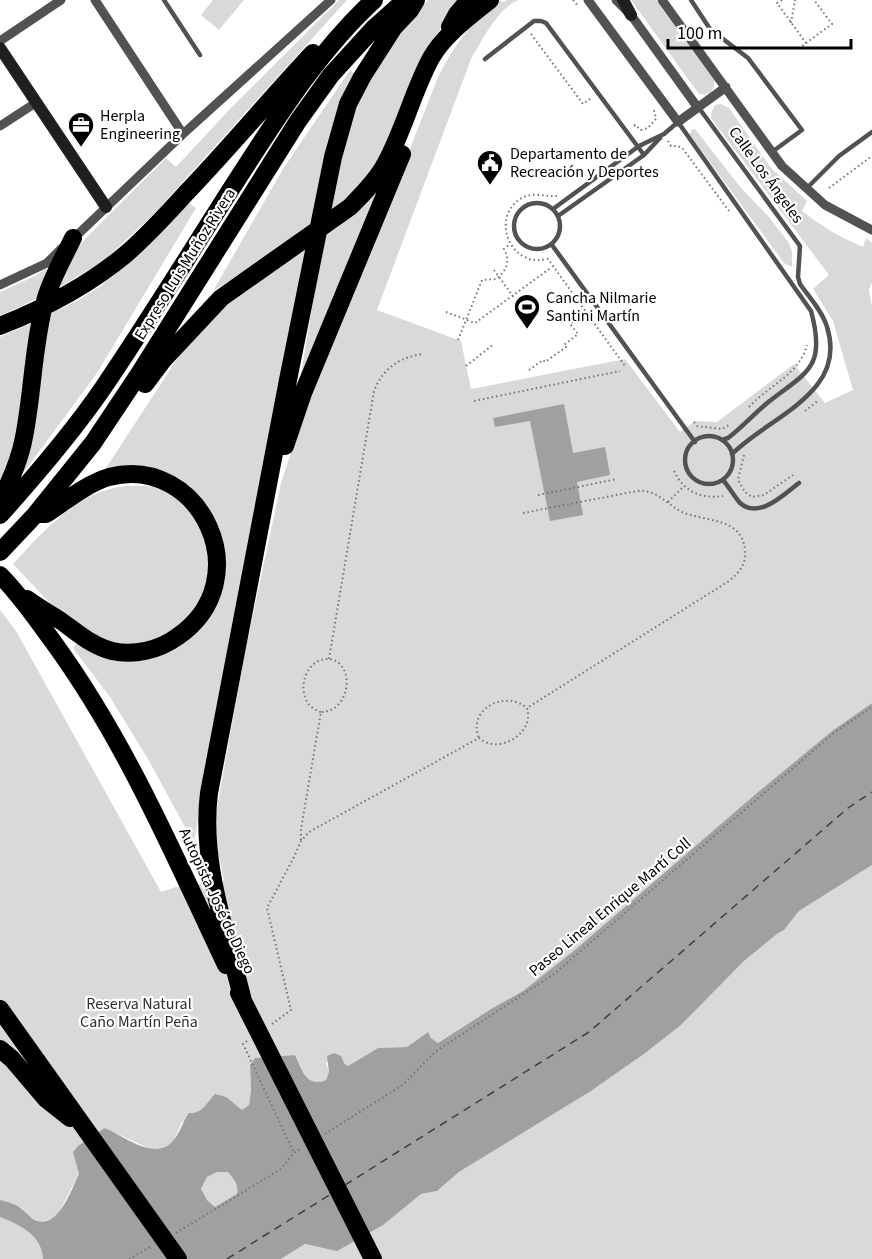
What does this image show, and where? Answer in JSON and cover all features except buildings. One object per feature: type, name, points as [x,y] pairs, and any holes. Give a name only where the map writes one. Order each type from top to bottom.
[{"type":"highway","name":"Expreso Luis Muñoz Rivera","points":[[0,552],[35,515],[93,443],[298,121],[337,68],[373,29],[405,0]]},
{"type":"highway","points":[[245,1006],[212,874],[206,828],[207,812],[326,184],[341,126],[353,95],[394,27],[416,0]]},
{"type":"highway","points":[[266,501],[303,393],[422,106],[445,39],[457,14],[469,0]]},
{"type":"highway","points":[[93,443],[119,419],[163,360],[221,298],[350,207],[366,190],[382,170],[392,151],[431,58],[445,39],[490,0]]},
{"type":"highway","name":"Expreso Luis Muñoz Rivera","points":[[0,515],[43,468],[102,389],[266,135],[334,43],[370,4]]},
{"type":"highway","points":[[0,326],[33,311],[91,279],[125,255],[150,232],[339,25],[370,4]]},
{"type":"highway","points":[[0,501],[24,440],[45,300],[54,275],[73,238]]},
{"type":"highway","points":[[18,594],[101,648],[120,653],[146,651],[169,643],[192,626],[205,608],[217,578],[217,548],[214,538],[192,503],[170,486],[147,476],[134,474],[107,478],[83,490],[46,514],[35,515]]},
{"type":"highway","name":"Autopista José de Diego","points":[[0,575],[18,594],[70,666],[114,735],[152,808],[245,1006],[373,1259]]},
{"type":"highway","points":[[0,1010],[178,1259]]},
{"type":"highway","points":[[0,1049],[12,1059],[46,1099],[90,1135]]},
{"type":"street","points":[[0,41],[61,0]]},
{"type":"street","points":[[95,0],[183,134]]},
{"type":"street","points":[[0,285],[46,263],[330,0]]},
{"type":"street","points":[[588,0],[678,122],[726,87]]},
{"type":"street","name":"Calle Los Ángeles","points":[[616,0],[631,15],[698,108]]},
{"type":"street","points":[[623,0],[631,15]]},
{"type":"street","points":[[662,0],[782,166],[825,205],[872,230]]},
{"type":"street","points":[[0,48],[106,207]]},
{"type":"street","points":[[0,126],[37,102]]},
{"type":"lane","points":[[164,0],[200,55]]},
{"type":"lane","points":[[691,0],[710,29],[748,58],[802,130],[772,152]]},
{"type":"lane","points":[[485,59],[526,27],[538,21],[549,26],[644,155]]},
{"type":"lane","name":"Calle Los Ángeles","points":[[698,108],[800,246],[798,277],[800,284],[827,325],[831,344],[826,373],[814,391],[732,454]]},
{"type":"lane","points":[[558,216],[644,155],[678,122],[811,311],[818,343],[812,365],[803,377],[728,438],[722,440]]},
{"type":"lane","points":[[807,188],[840,156],[872,132]]},
{"type":"lane","points":[[553,209],[639,146],[664,134]]},
{"type":"lane","points":[[602,173],[608,182]]},
{"type":"lane","points":[[542,204],[553,209],[558,216],[560,230],[552,245],[540,250],[527,247],[517,238],[514,226],[518,213],[529,205],[542,204]]},
{"type":"lane","points":[[552,245],[695,442]]},
{"type":"lane","points":[[705,437],[716,437],[722,440],[732,454],[732,468],[723,480],[714,484],[700,483],[690,475],[686,468],[685,459],[688,448],[705,437]]},
{"type":"lane","points":[[723,480],[741,504],[750,508],[769,505],[798,483]]},
{"type":"path","points":[[775,0],[806,43]]},
{"type":"path","points":[[777,3],[782,0]]},
{"type":"path","points":[[791,23],[795,0]]},
{"type":"path","points":[[800,48],[832,24],[814,0]]},
{"type":"path","points":[[526,27],[583,104],[592,97]]},
{"type":"path","points":[[654,122],[671,146],[683,148],[733,217]]},
{"type":"path","points":[[830,188],[872,156]]},
{"type":"path","points":[[458,340],[482,280],[490,281],[504,272],[507,254],[504,249],[510,244]]},
{"type":"path","points":[[446,312],[475,323],[514,298],[553,266]]},
{"type":"path","points":[[494,270],[514,298]]},
{"type":"path","points":[[529,370],[543,360],[545,362],[557,355],[566,347],[564,345],[578,334],[570,324],[586,312]]},
{"type":"path","points":[[744,412],[756,399],[792,371],[803,358],[807,342]]},
{"type":"path","points":[[466,366],[494,344]]},
{"type":"path","points":[[329,659],[372,397],[384,372],[398,361],[409,356],[423,354]]},
{"type":"path","points":[[474,401],[620,370]]},
{"type":"path","points":[[801,414],[819,400]]},
{"type":"path","points":[[694,422],[697,426],[722,429],[732,422]]},
{"type":"path","points":[[746,453],[738,480],[745,492],[752,497],[764,495],[793,475]]},
{"type":"path","points":[[674,471],[684,486],[697,495],[706,497],[727,495],[732,492]]},
{"type":"path","points":[[538,495],[617,479]]},
{"type":"path","points":[[668,502],[684,486]]},
{"type":"path","points":[[523,513],[642,490],[656,494],[686,513],[724,523],[737,531],[746,551],[744,563],[739,572],[729,581],[527,708]]},
{"type":"path","points":[[329,659],[343,668],[346,688],[342,702],[336,708],[321,712],[314,710],[307,703],[304,681],[311,667],[320,661],[329,659]]},
{"type":"path","points":[[512,700],[527,708],[526,725],[513,739],[495,745],[488,744],[479,738],[476,728],[479,718],[494,703],[512,700]]},
{"type":"path","name":"Paseo Lineal Enrique Martí Coll","points":[[324,1134],[404,1084],[435,1052],[554,974],[836,732],[872,707]]},
{"type":"path","points":[[301,841],[301,829],[321,712]]},
{"type":"path","points":[[272,1023],[291,1010],[267,908],[301,841],[309,832],[328,821],[479,738]]},
{"type":"path","points":[[253,1037],[243,1044],[294,1153]]},
{"type":"path","points":[[171,1236],[281,1169],[294,1153],[304,1147]]},
{"type":"path","points":[[129,1259],[150,1247]]},
{"type":"green space","points":[[213,0],[244,0],[219,30],[201,15]]},
{"type":"green space","points":[[339,0],[347,0],[153,215],[102,262],[56,289],[74,253],[85,239],[166,158],[176,167],[229,110]]},
{"type":"green space","points":[[428,0],[458,0],[434,40],[398,127],[376,169],[331,214],[349,122],[359,96],[404,25]]},
{"type":"green space","name":"Reserva Natural Caño Martín Peña","points":[[496,0],[504,2],[519,0],[504,9],[485,34],[471,59],[377,310],[461,341],[471,389],[625,359],[680,432],[695,421],[717,422],[794,364],[825,403],[853,390],[833,321],[813,289],[829,275],[711,118],[715,105],[721,104],[729,108],[771,168],[807,201],[802,211],[839,235],[863,247],[866,238],[872,243],[872,282],[869,290],[872,307],[872,703],[832,731],[758,792],[576,949],[523,991],[438,1043],[431,1038],[428,1032],[407,1047],[378,1048],[348,1066],[344,1063],[326,1062],[329,1072],[326,1080],[320,1082],[306,1076],[295,1055],[255,1058],[250,1065],[249,1105],[242,1110],[235,1105],[210,1099],[204,1109],[182,1122],[173,1142],[165,1148],[155,1150],[148,1148],[105,1128],[78,1165],[79,1174],[58,1214],[41,1222],[32,1218],[22,1208],[0,1200],[0,610],[16,631],[161,892],[176,887],[224,881],[215,819],[244,657],[281,483],[305,409],[436,82],[462,38]]},
{"type":"green space","points":[[631,0],[656,0],[714,80],[711,92],[699,94]]},
{"type":"green space","points":[[350,70],[357,76],[309,230],[213,291],[283,169]]},
{"type":"green space","points":[[695,129],[741,188],[769,217],[789,243],[792,252],[792,267],[784,263],[690,135],[691,130]]},
{"type":"green space","points":[[380,182],[372,211],[301,374],[324,235]]},
{"type":"green space","points":[[189,203],[196,208],[97,373],[24,472],[21,469],[48,315],[87,295],[119,271]]},
{"type":"green space","points":[[306,245],[205,772],[195,837],[192,840],[148,759],[110,697],[73,648],[78,642],[61,615],[13,564],[58,518],[93,495],[113,488],[134,486],[157,488],[104,471],[196,330],[211,311]]},
{"type":"green space","points":[[47,268],[40,297],[0,316],[0,292]]},
{"type":"green space","points":[[34,322],[20,430],[0,490],[0,337]]},
{"type":"green space","points":[[872,865],[872,1259],[281,1259],[305,1244],[318,1247],[421,1194],[437,1191],[459,1172],[591,1091],[681,1025],[744,961],[784,930],[799,911]]},
{"type":"green space","points":[[217,1172],[230,1174],[237,1184],[238,1194],[215,1207],[207,1200],[201,1189],[207,1177]]},
{"type":"green space","points":[[0,1217],[29,1232],[39,1243],[43,1259],[0,1259]]},
{"type":"shaded area","points":[[564,404],[573,453],[605,447],[610,475],[577,482],[583,515],[550,521],[530,421],[495,427],[493,418]]},
{"type":"shaded area","points":[[872,703],[872,865],[799,911],[784,930],[744,961],[681,1025],[644,1054],[591,1091],[459,1172],[437,1191],[421,1194],[383,1225],[337,1251],[305,1244],[281,1259],[43,1259],[39,1243],[29,1232],[0,1217],[0,1200],[17,1206],[33,1219],[42,1222],[56,1215],[62,1208],[79,1174],[73,1152],[105,1128],[139,1145],[157,1149],[172,1142],[189,1113],[201,1110],[215,1094],[226,1097],[242,1110],[249,1105],[250,1065],[255,1058],[295,1055],[306,1076],[314,1082],[320,1082],[326,1080],[329,1072],[327,1056],[334,1053],[341,1056],[348,1066],[378,1048],[407,1047],[428,1032],[431,1038],[438,1043],[523,991],[576,949],[832,731]],"holes":[[[217,1172],[228,1172],[237,1185],[237,1194],[215,1207],[207,1200],[201,1189],[207,1177]]]},
{"type":"ferry route","points":[[345,1185],[589,1032],[848,808],[872,792]]},
{"type":"ferry route","points":[[227,1259],[331,1194]]},
{"type":"place","name":"Herpla Engineering","points":[[81,148]]},
{"type":"place","name":"Departamento de Recreación y Deportes","points":[[490,186]]},
{"type":"place","name":"Cancha Nilmarie Santini Martín","points":[[527,330]]}]
